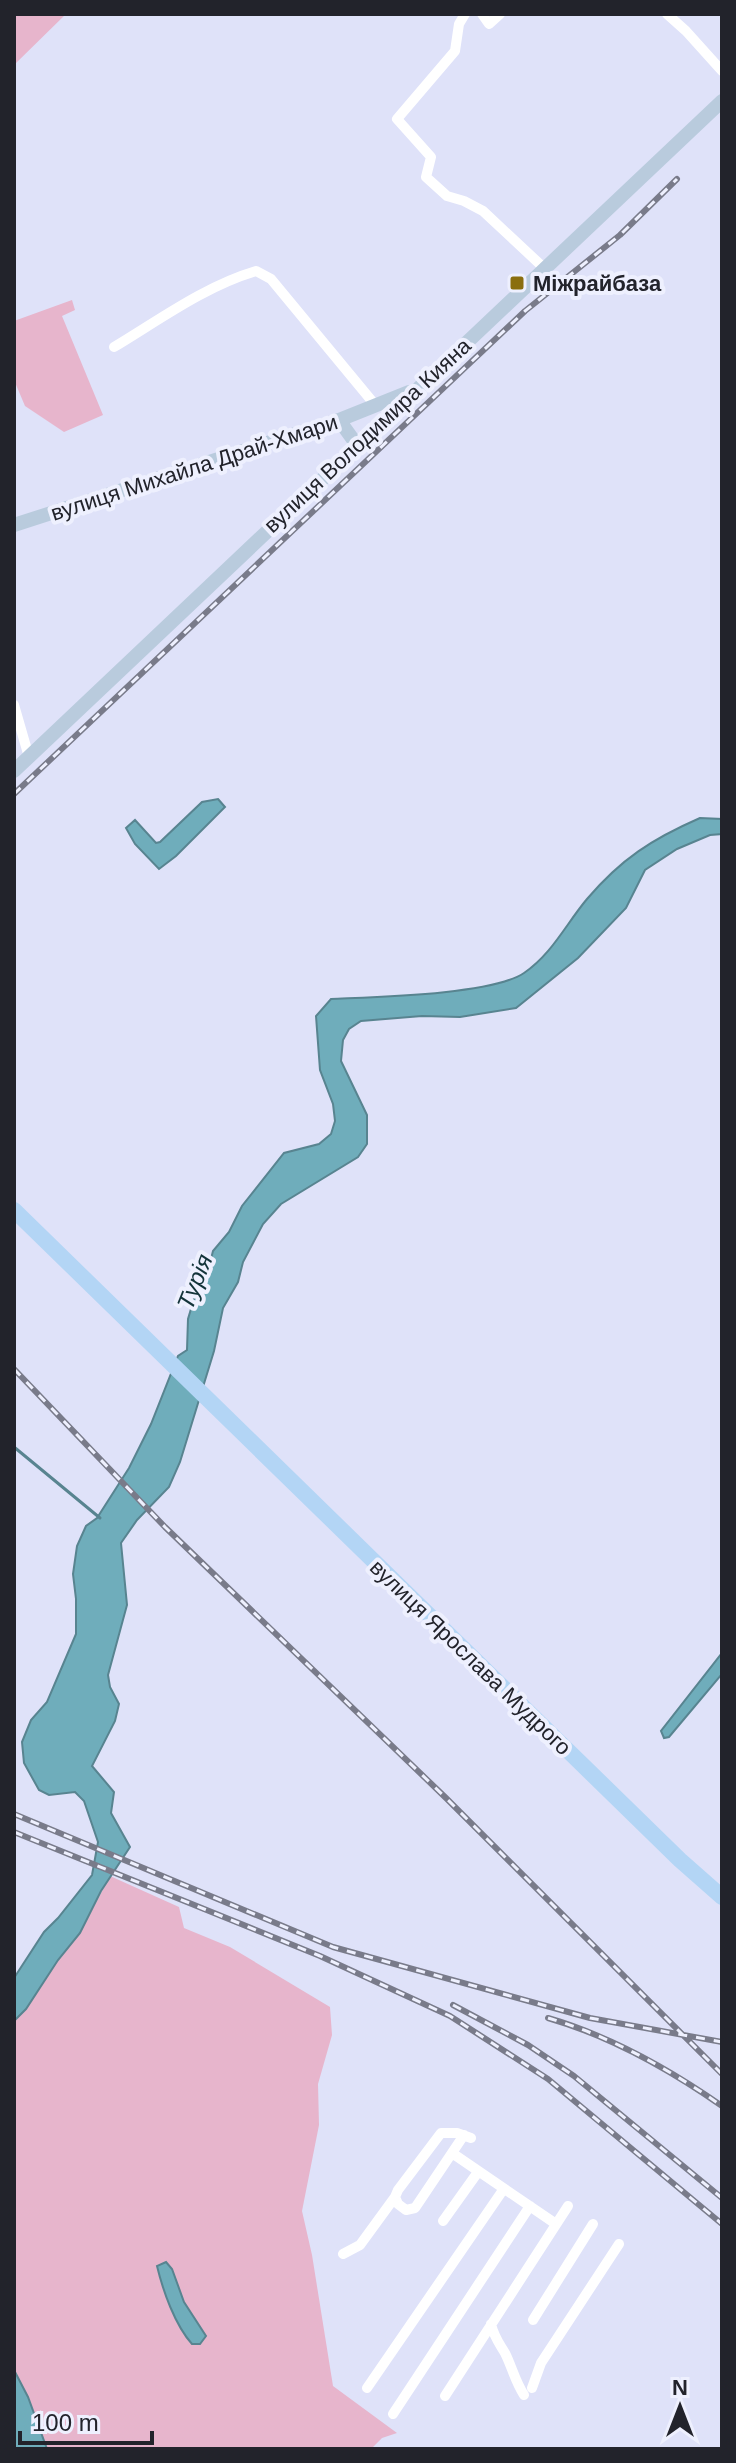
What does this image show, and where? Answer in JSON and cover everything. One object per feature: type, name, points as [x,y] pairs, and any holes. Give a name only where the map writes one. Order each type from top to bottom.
[{"type":"highway","name":"вулиця Ярослава Мудрого","points":[[14,1210],[680,1860],[722,1897]]},
{"type":"main road","name":"вулиця Володимира Кияна","points":[[14,771],[722,101]]},
{"type":"main road","name":"вулиця Михайла Драй-Хмари","points":[[14,525],[339,420],[417,389]]},
{"type":"main road","points":[[339,420],[357,445]]},
{"type":"street","points":[[465,14],[459,24],[455,51],[397,119],[431,157],[426,177],[447,196],[483,211],[544,268]]},
{"type":"street","points":[[482,14],[489,24],[500,14]]},
{"type":"street","points":[[667,14],[722,71]]},
{"type":"street","points":[[114,347],[235,277],[256,271],[271,279],[376,406]]},
{"type":"street","points":[[14,705],[29,757]]},
{"type":"street","points":[[343,2254],[360,2245],[441,2133],[468,2136],[452,2153],[415,2208],[406,2210],[395,2197]]},
{"type":"street","points":[[452,2153],[556,2224]]},
{"type":"street","points":[[443,2221],[478,2172]]},
{"type":"street","points":[[367,2388],[503,2190]]},
{"type":"street","points":[[393,2414],[530,2206]]},
{"type":"street","points":[[445,2396],[568,2206]]},
{"type":"street","points":[[533,2320],[593,2224]]},
{"type":"street","points":[[491,2324],[494,2337],[507,2356],[514,2380],[528,2392],[541,2363],[619,2244]]},
{"type":"shaded area","points":[[14,14],[66,14],[14,65]]},
{"type":"shaded area","points":[[72,300],[75,310],[62,316],[103,415],[64,432],[25,406],[14,380],[14,321]]},
{"type":"shaded area","points":[[110,1876],[179,1907],[184,1928],[230,1947],[330,2007],[332,2035],[318,2084],[319,2125],[302,2211],[333,2386],[397,2433],[382,2438],[371,2449],[47,2449],[28,2397],[14,2370],[14,2021],[26,2009],[80,1933]]},
{"type":"water","points":[[218,799],[225,807],[159,869],[135,844],[126,828],[135,820],[156,843],[160,842],[202,802]]},
{"type":"water","points":[[700,818],[722,819],[722,834],[710,835],[677,849],[645,870],[626,908],[578,958],[516,1008],[460,1017],[422,1016],[361,1021],[349,1029],[343,1040],[341,1061],[367,1115],[367,1144],[358,1157],[281,1204],[263,1224],[223,1308],[214,1351],[180,1462],[169,1487],[137,1520],[121,1543],[127,1605],[108,1675],[119,1704],[115,1721],[92,1766],[114,1792],[111,1813],[130,1847],[101,1891],[80,1933],[26,2009],[14,2021],[14,1978],[44,1932],[92,1875],[98,1842],[84,1801],[75,1792],[49,1795],[39,1790],[24,1763],[22,1742],[31,1720],[47,1702],[76,1634],[73,1574],[77,1546],[86,1526],[97,1518],[129,1468],[151,1424],[178,1356],[187,1350],[188,1319],[194,1299],[206,1279],[213,1251],[229,1232],[242,1206],[284,1153],[319,1144],[331,1134],[335,1121],[333,1104],[320,1070],[316,1016],[331,999],[460,990],[486,986],[524,973],[551,948],[587,899],[612,872],[652,842]]},
{"type":"water","points":[[722,1653],[722,1674],[669,1737],[664,1738],[661,1731]]},
{"type":"water","points":[[166,2262],[172,2269],[184,2302],[206,2336],[200,2344],[192,2344],[170,2307],[157,2266]]},
{"type":"water","points":[[14,2370],[28,2397],[47,2449],[14,2449]]},
{"type":"waterway","points":[[14,1447],[100,1518]]},
{"type":"railway","points":[[14,794],[525,311],[620,235],[677,179]]},
{"type":"railway","points":[[14,1369],[165,1527],[446,1798],[722,2074]]},
{"type":"railway","points":[[14,1814],[333,1947],[590,2018],[722,2042]]},
{"type":"railway","points":[[14,1832],[320,1956],[450,2016],[548,2079],[722,2224]]},
{"type":"railway","points":[[453,2005],[528,2045],[574,2076],[722,2198]]},
{"type":"railway","points":[[548,2018],[594,2034],[638,2055],[722,2106]]},
{"type":"place","name":"Міжрайбаза","points":[[517,283]]},
{"type":"water label","name":"Турія","points":[[195,1282]]}]
